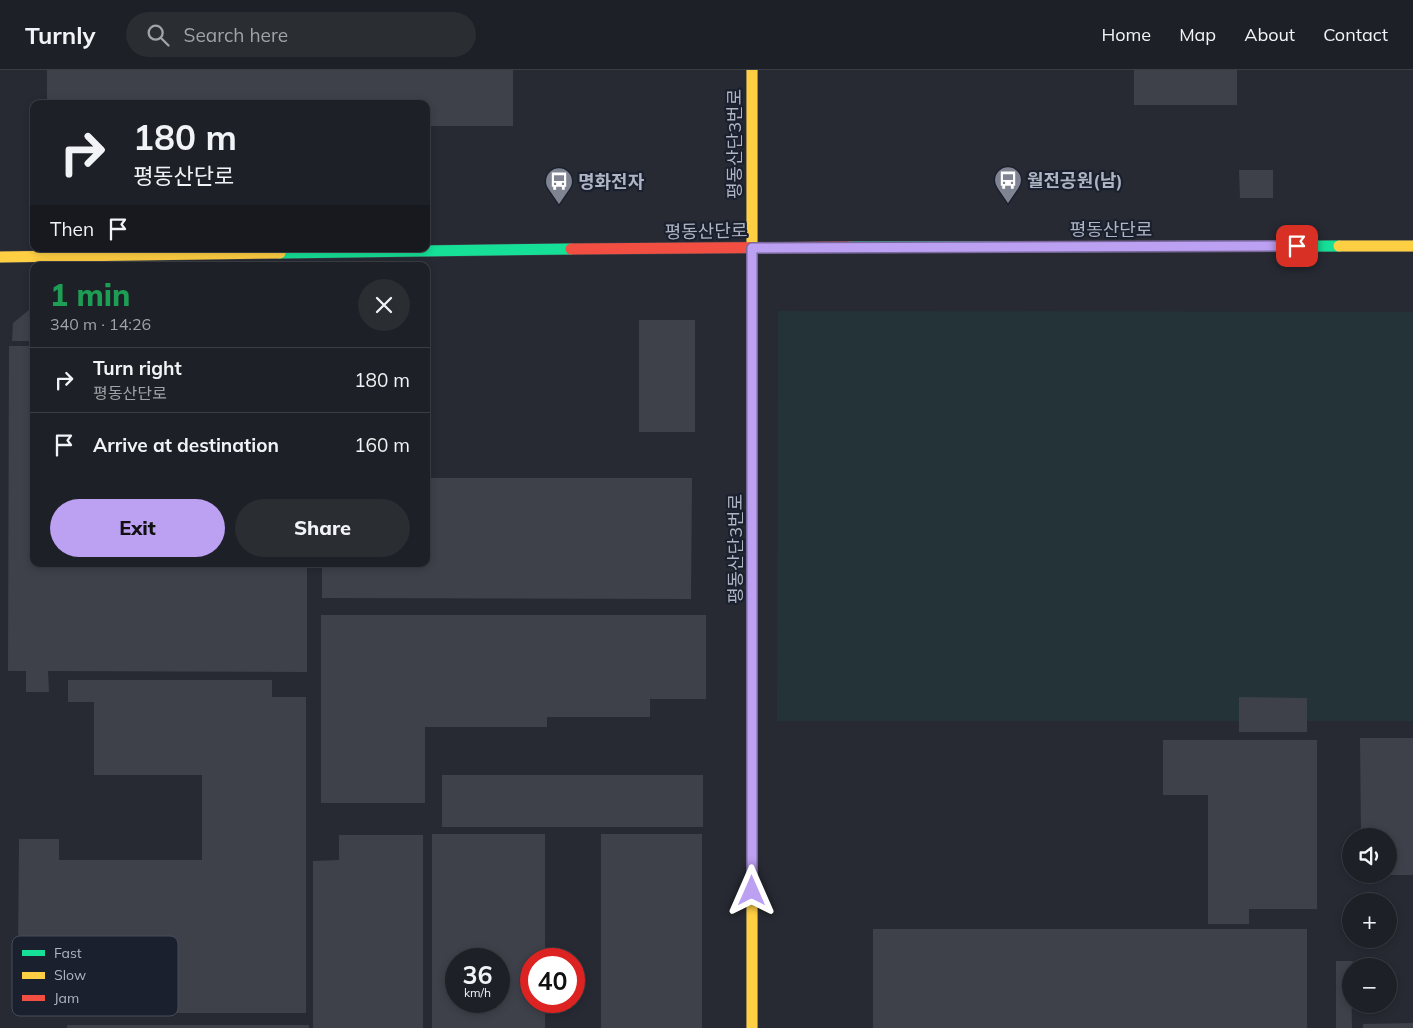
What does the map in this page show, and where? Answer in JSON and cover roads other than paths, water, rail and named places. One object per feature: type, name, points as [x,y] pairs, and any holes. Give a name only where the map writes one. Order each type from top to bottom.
[{"type":"street","name":"평동산단3번로","points":[[752,70],[752,1028]]},
{"type":"street","name":"평동산단로","points":[[430,252],[752,248],[1413,246]]},
{"type":"street","name":"평동산단로","points":[[0,257],[418,252]]},
{"type":"place","name":"월전공원(남)","points":[[1008,204]]},
{"type":"place","name":"명화전자","points":[[559,205]]}]
